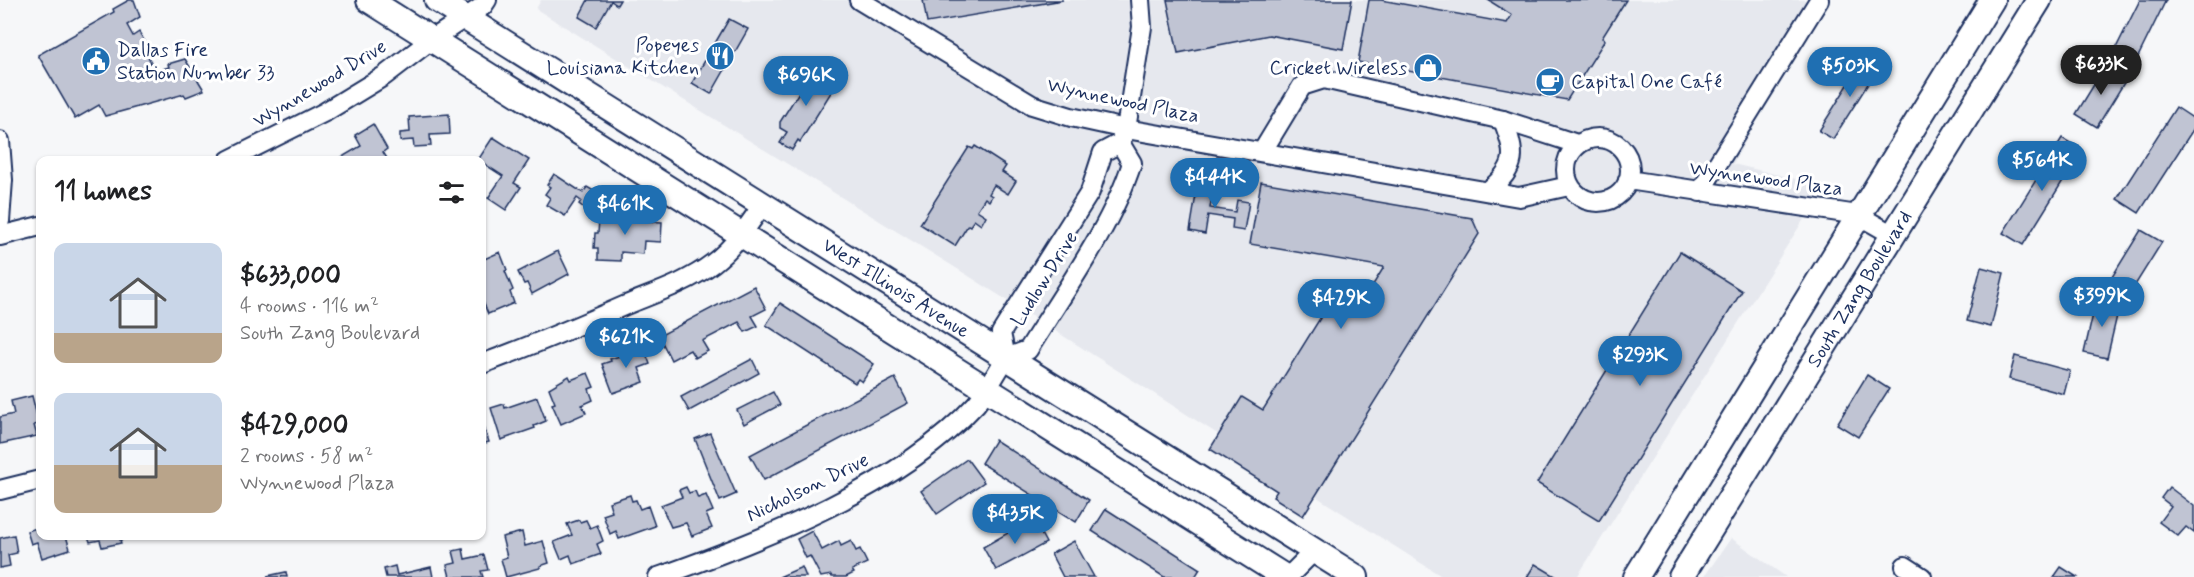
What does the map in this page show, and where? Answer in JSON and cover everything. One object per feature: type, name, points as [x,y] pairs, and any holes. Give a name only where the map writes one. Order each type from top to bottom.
[{"type":"main road","name":"West Illinois Avenue","points":[[369,0],[1287,577]]},
{"type":"main road","name":"West Illinois Avenue","points":[[437,0],[1356,577]]},
{"type":"main road","name":"South Zang Boulevard","points":[[1636,577],[1992,0]]},
{"type":"main road","name":"South Zang Boulevard","points":[[1681,577],[2039,0]]},
{"type":"street","name":"Wynnewood Drive","points":[[237,156],[326,112],[384,76],[431,40],[483,6],[487,0]]},
{"type":"street","name":"Wynnewood Plaza","points":[[859,0],[1032,105],[1123,136],[1262,152],[1519,197],[1569,186]]},
{"type":"street","name":"Ludlow Drive","points":[[1123,136],[1103,152],[1090,192],[1001,333],[1006,358],[1028,350],[1125,186],[1132,163],[1123,136],[1142,27],[1140,0]]},
{"type":"street","points":[[1700,192],[1819,0]]},
{"type":"street","points":[[1262,152],[1302,86],[1324,79],[1503,120],[1577,144]]},
{"type":"street","points":[[1488,191],[1505,177],[1512,158],[1512,146],[1503,120]]},
{"type":"street","points":[[1594,137],[1604,138],[1620,146],[1629,162],[1628,180],[1618,195],[1600,202],[1582,198],[1569,186],[1565,168],[1567,159],[1577,144],[1594,137]]},
{"type":"street","points":[[0,141],[3,180],[0,221]]},
{"type":"street","name":"Wynnewood Plaza","points":[[1628,180],[1858,215],[1893,235]]},
{"type":"street","points":[[486,363],[680,283],[711,264],[742,234],[763,204]]},
{"type":"street","points":[[0,236],[36,227]]},
{"type":"street","name":"Nicholson Drive","points":[[658,577],[773,533],[867,488],[934,442],[976,404],[1006,358]]},
{"type":"street","points":[[0,489],[36,481]]},
{"type":"street","points":[[1287,577],[1313,552]]},
{"type":"street","points":[[1905,566],[1922,577]]},
{"type":"shaded area","points":[[541,0],[1823,0],[1733,164],[1825,186],[1577,577],[1443,577],[964,273],[536,9]]},
{"type":"shaded area","points":[[1731,538],[1786,577],[1704,577]]},
{"type":"building","name":"Dallas Fire Station Number 33","points":[[129,0],[134,0],[140,17],[127,25],[133,36],[139,32],[147,45],[143,48],[151,62],[140,69],[143,75],[185,59],[204,90],[186,97],[184,94],[105,116],[99,105],[75,119],[38,55],[114,12],[113,9]]},
{"type":"building","points":[[588,0],[620,0],[617,5],[611,1],[596,27],[579,17]]},
{"type":"building","points":[[923,0],[1063,0],[927,23]]},
{"type":"building","points":[[1167,0],[1352,0],[1343,49],[1269,35],[1178,53]]},
{"type":"building","points":[[1369,0],[1381,0],[1507,23],[1512,15],[1488,0],[1626,0],[1602,38],[1605,40],[1567,100],[1358,62]]},
{"type":"building","points":[[2140,0],[2166,0],[2134,65],[2113,54]]},
{"type":"building","name":"Popeyes Louisiana Kitchen","points":[[729,19],[748,29],[711,94],[692,83]]},
{"type":"building","points":[[1866,56],[1880,65],[1833,139],[1819,131]]},
{"type":"building","points":[[818,62],[826,67],[820,76],[835,86],[800,142],[798,140],[792,150],[780,143],[787,132],[780,128],[780,122]]},
{"type":"building","points":[[2106,65],[2127,78],[2097,127],[2076,114]]},
{"type":"building","points":[[2176,107],[2194,119],[2194,128],[2139,213],[2117,199]]},
{"type":"building","points":[[449,114],[450,134],[430,135],[431,146],[414,147],[413,140],[400,141],[400,133],[410,132],[409,117]]},
{"type":"building","points":[[373,124],[387,149],[383,152],[386,156],[344,156],[361,146],[355,135]]},
{"type":"building","points":[[493,137],[529,160],[514,183],[521,187],[506,210],[488,198],[503,176],[486,165],[486,156],[481,156]]},
{"type":"building","points":[[2062,138],[2082,150],[2023,245],[2003,233]]},
{"type":"building","points":[[975,146],[1006,166],[1002,172],[1016,181],[1008,194],[994,185],[989,194],[992,196],[989,201],[985,198],[977,210],[986,216],[981,225],[974,220],[970,226],[968,225],[955,246],[920,224],[969,147],[973,149]]},
{"type":"building","points":[[554,174],[583,193],[587,187],[599,194],[588,211],[579,204],[581,201],[577,198],[565,216],[546,205],[550,198],[545,194],[550,187],[547,185]]},
{"type":"building","points":[[1199,177],[1215,180],[1210,208],[1235,212],[1237,200],[1249,202],[1244,231],[1232,229],[1233,219],[1208,215],[1205,234],[1190,231]]},
{"type":"building","points":[[1261,182],[1472,218],[1479,234],[1303,516],[1273,497],[1277,491],[1210,449],[1242,397],[1263,410],[1332,299],[1355,314],[1384,267],[1250,244]]},
{"type":"building","points":[[620,213],[632,214],[632,217],[648,218],[647,221],[662,222],[661,242],[644,241],[643,254],[621,252],[621,261],[598,260],[598,248],[594,248],[599,220],[603,220],[604,215],[620,216]]},
{"type":"building","points":[[2141,230],[2162,242],[2132,290],[2112,277]]},
{"type":"building","points":[[558,251],[569,274],[532,294],[518,272]]},
{"type":"building","points":[[500,252],[513,290],[510,292],[514,303],[488,314],[486,309],[486,258]]},
{"type":"building","points":[[1680,252],[1742,291],[1599,521],[1537,483]]},
{"type":"building","points":[[1981,267],[2004,273],[1991,327],[1967,321]]},
{"type":"building","points":[[754,286],[766,309],[752,316],[758,326],[745,332],[739,322],[702,341],[708,351],[695,358],[690,350],[671,360],[659,336]]},
{"type":"building","points":[[2097,297],[2120,303],[2107,358],[2084,353]]},
{"type":"building","points":[[780,303],[874,364],[862,382],[858,379],[855,383],[766,325]]},
{"type":"building","points":[[642,343],[650,364],[639,368],[644,382],[613,393],[602,364],[633,352],[632,347]]},
{"type":"building","points":[[2015,356],[2070,371],[2064,394],[2009,379]]},
{"type":"building","points":[[752,359],[759,373],[689,411],[681,397]]},
{"type":"building","points":[[588,373],[594,387],[589,389],[593,400],[582,405],[586,413],[561,424],[552,404],[555,403],[549,388],[569,376],[571,380]]},
{"type":"building","points":[[1867,375],[1889,389],[1858,437],[1837,424]]},
{"type":"building","points":[[895,378],[908,403],[764,480],[750,455]]},
{"type":"building","points":[[773,392],[780,405],[744,424],[737,410]]},
{"type":"building","points":[[32,396],[36,412],[36,425],[34,425],[36,436],[0,444],[0,417],[14,414],[11,401]]},
{"type":"building","points":[[537,397],[546,421],[534,426],[535,428],[501,440],[491,408],[504,404],[505,408]]},
{"type":"building","points":[[710,433],[736,494],[720,501],[695,439]]},
{"type":"building","points":[[995,440],[1089,500],[1076,522],[981,463]]},
{"type":"building","points":[[967,459],[984,482],[937,514],[921,491]]},
{"type":"building","points":[[686,487],[689,493],[695,491],[698,498],[706,495],[713,511],[706,514],[712,528],[692,536],[686,523],[671,527],[661,505],[682,497],[679,490]]},
{"type":"building","points":[[2169,487],[2194,506],[2194,533],[2186,527],[2178,536],[2159,522],[2171,506],[2161,498]]},
{"type":"building","points":[[630,495],[632,501],[636,500],[640,509],[648,506],[655,526],[619,539],[616,531],[610,534],[603,515],[612,512],[609,502]]},
{"type":"building","points":[[1106,509],[1200,569],[1195,577],[1164,577],[1092,531]]},
{"type":"building","points":[[1033,519],[1046,543],[996,570],[983,547]]},
{"type":"building","points":[[579,520],[580,522],[586,520],[590,528],[597,525],[603,541],[597,544],[601,554],[573,564],[570,555],[561,559],[554,542],[572,535],[567,524]]},
{"type":"building","points":[[36,528],[36,540],[67,540],[70,549],[42,558],[37,542],[31,544],[27,531]]},
{"type":"building","points":[[812,531],[822,550],[839,541],[841,546],[851,541],[856,551],[860,549],[867,563],[852,570],[854,573],[846,577],[832,577],[831,575],[821,577],[810,556],[806,558],[797,539]]},
{"type":"building","points":[[522,532],[525,546],[543,541],[549,563],[540,568],[506,577],[501,559],[507,557],[502,537]]},
{"type":"building","points":[[14,535],[17,553],[8,555],[10,566],[0,568],[0,538]]},
{"type":"building","points":[[100,540],[120,540],[121,543],[102,547]]},
{"type":"building","points":[[1074,541],[1094,577],[1063,577],[1051,554]]},
{"type":"building","points":[[463,549],[465,559],[484,555],[488,570],[481,571],[483,577],[450,577],[447,565],[456,563],[453,551]]},
{"type":"building","points":[[1535,564],[1557,577],[1527,577]]},
{"type":"building","points":[[395,566],[397,575],[431,567],[433,577],[386,577],[384,569]]},
{"type":"building","points":[[802,567],[806,577],[779,577]]},
{"type":"building","points":[[2061,567],[2077,577],[2054,577]]},
{"type":"building","points":[[286,572],[287,577],[267,576]]},
{"type":"place","name":"Popeyes Louisiana Kitchen","points":[[720,56]]},
{"type":"place","name":"Dallas Fire Station Number 33","points":[[96,61]]},
{"type":"place","name":"Cricket Wireless","points":[[1428,68]]},
{"type":"place","name":"Capital One Café","points":[[1550,82]]}]
